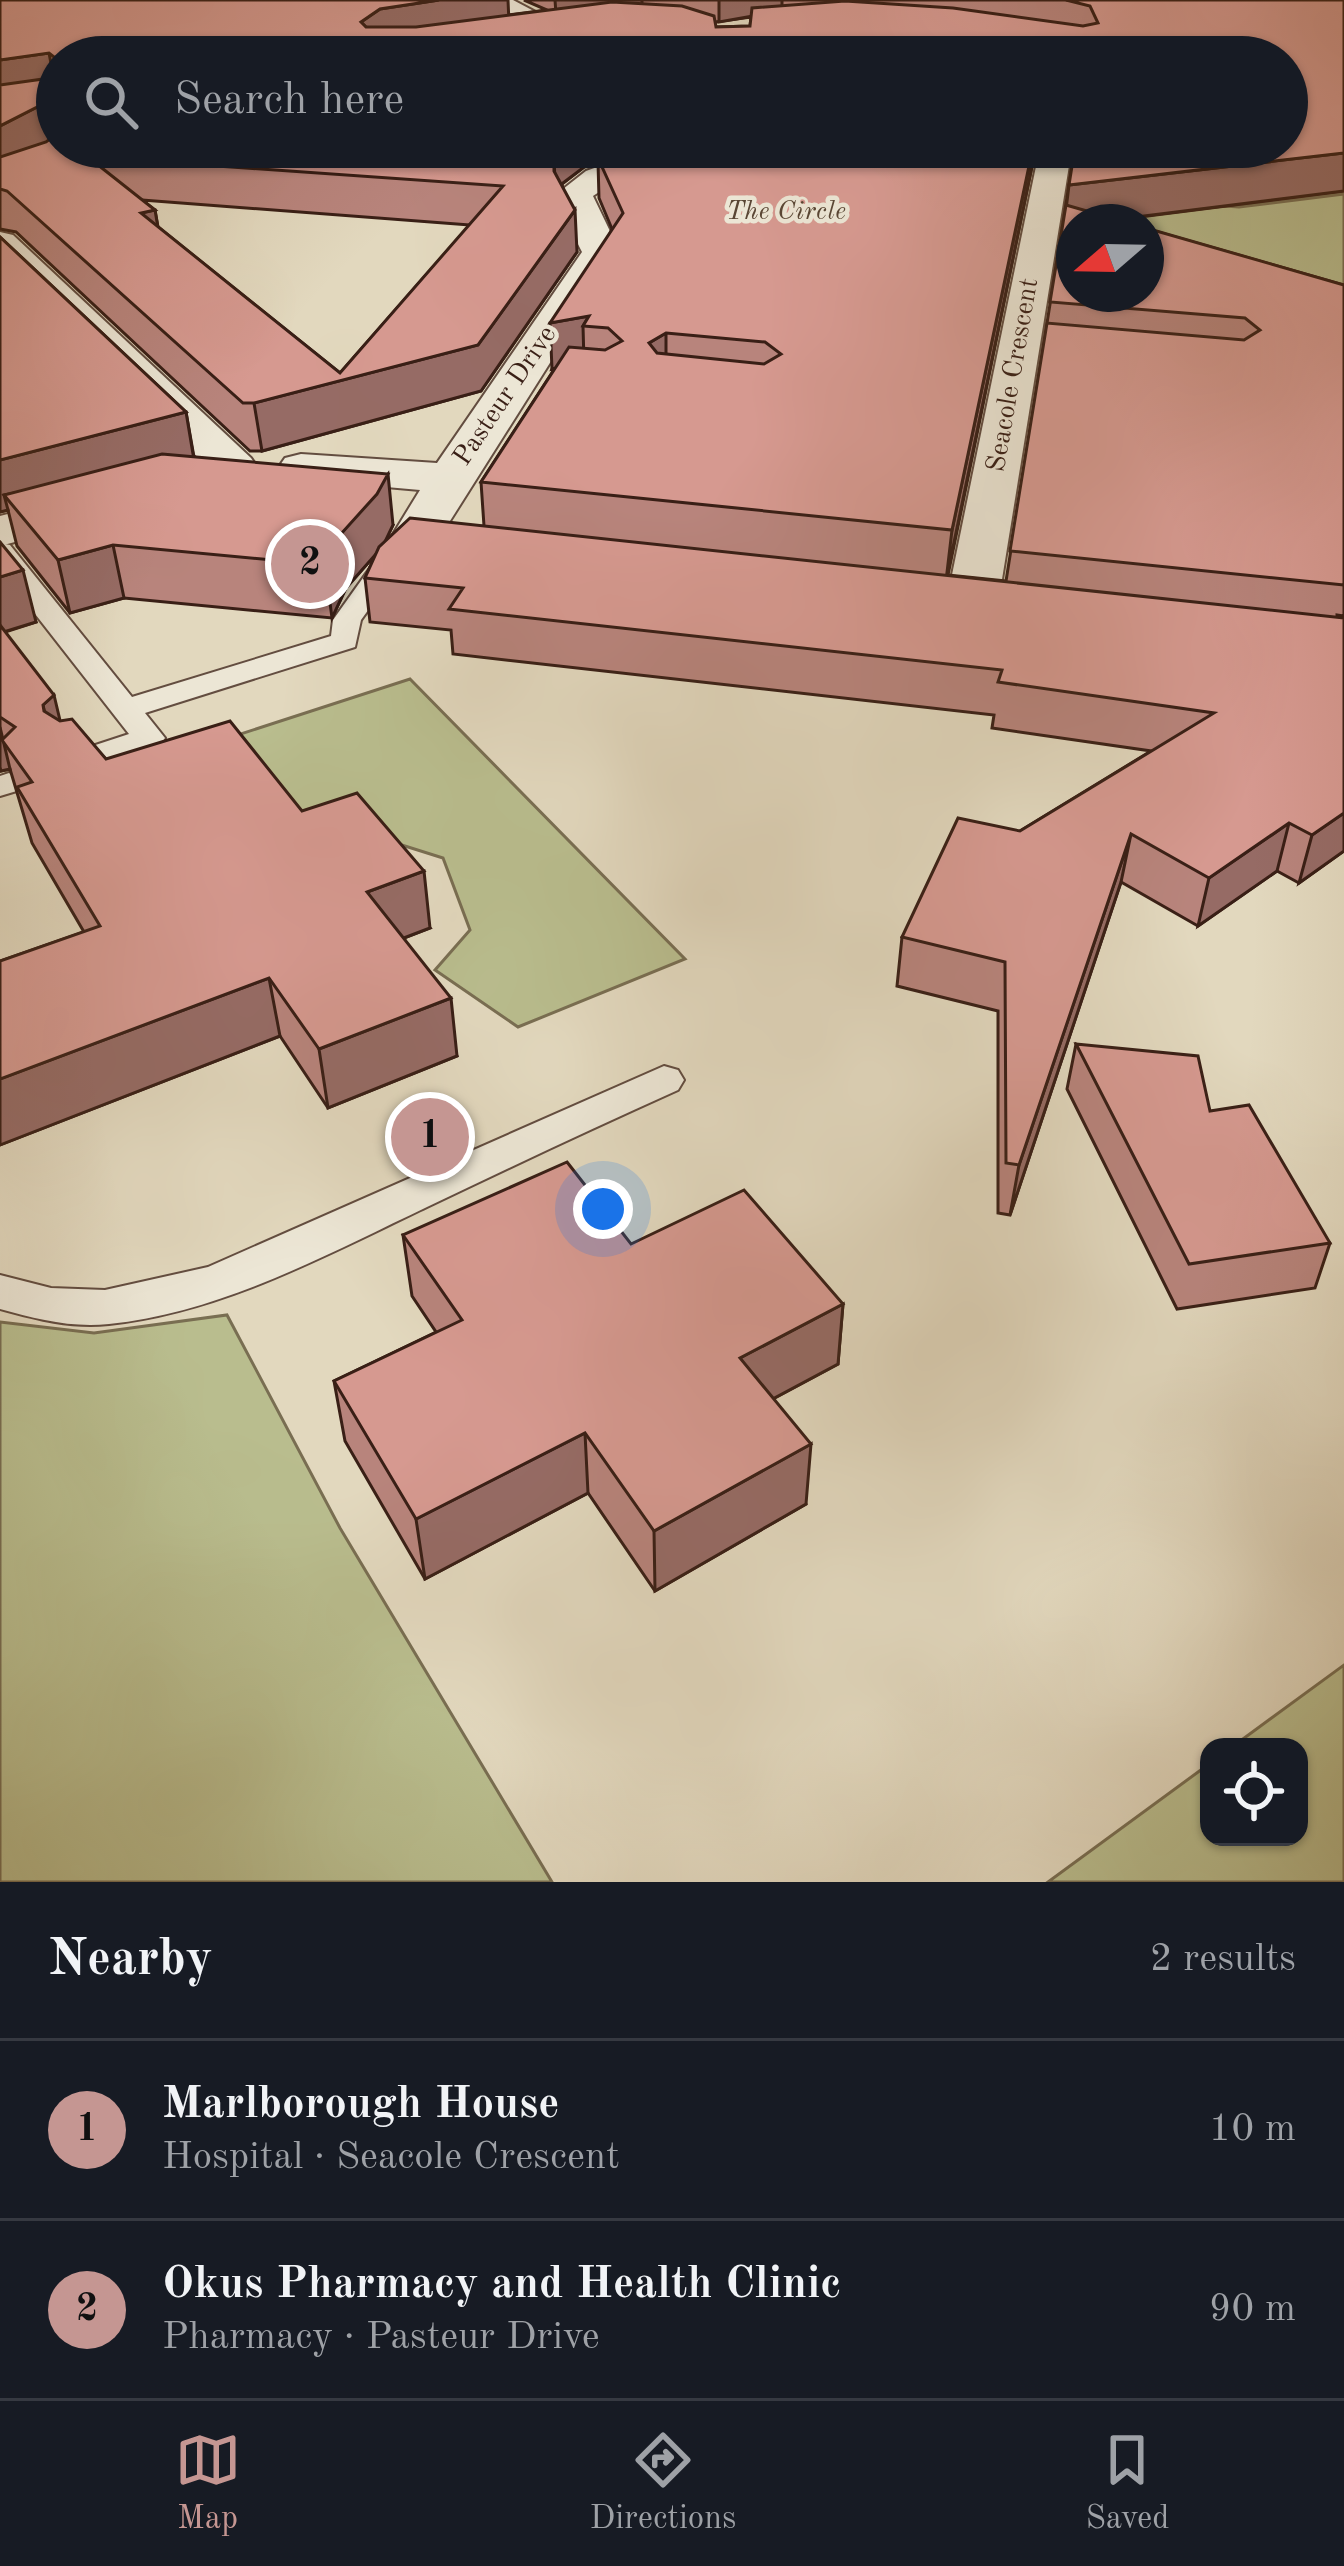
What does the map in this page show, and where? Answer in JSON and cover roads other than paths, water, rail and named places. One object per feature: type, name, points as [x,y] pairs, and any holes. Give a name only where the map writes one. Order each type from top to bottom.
[{"type":"street","points":[[491,0],[561,26],[504,36]]},
{"type":"street","name":"Pasteur Drive","points":[[0,531],[192,480],[450,478],[529,378],[601,252],[575,206],[574,193],[590,180],[627,168]]},
{"type":"street","name":"Seacole Crescent","points":[[973,604],[1030,344],[1053,168]]},
{"type":"street","points":[[0,243],[192,480]]},
{"type":"street","points":[[450,478],[412,544],[513,554]]},
{"type":"lane","points":[[125,709],[345,641],[347,620],[393,554],[412,544]]},
{"type":"lane","points":[[0,551],[149,738],[76,762]]},
{"type":"lane","points":[[0,1292],[49,1304],[92,1306],[211,1284],[664,1080]]},
{"type":"place","name":"Okus Pharmacy and Health Clinic","points":[[310,564]]},
{"type":"place","name":"Marlborough House","points":[[430,1137]]},
{"type":"park label","name":"The Circle","points":[[786,211]]}]
